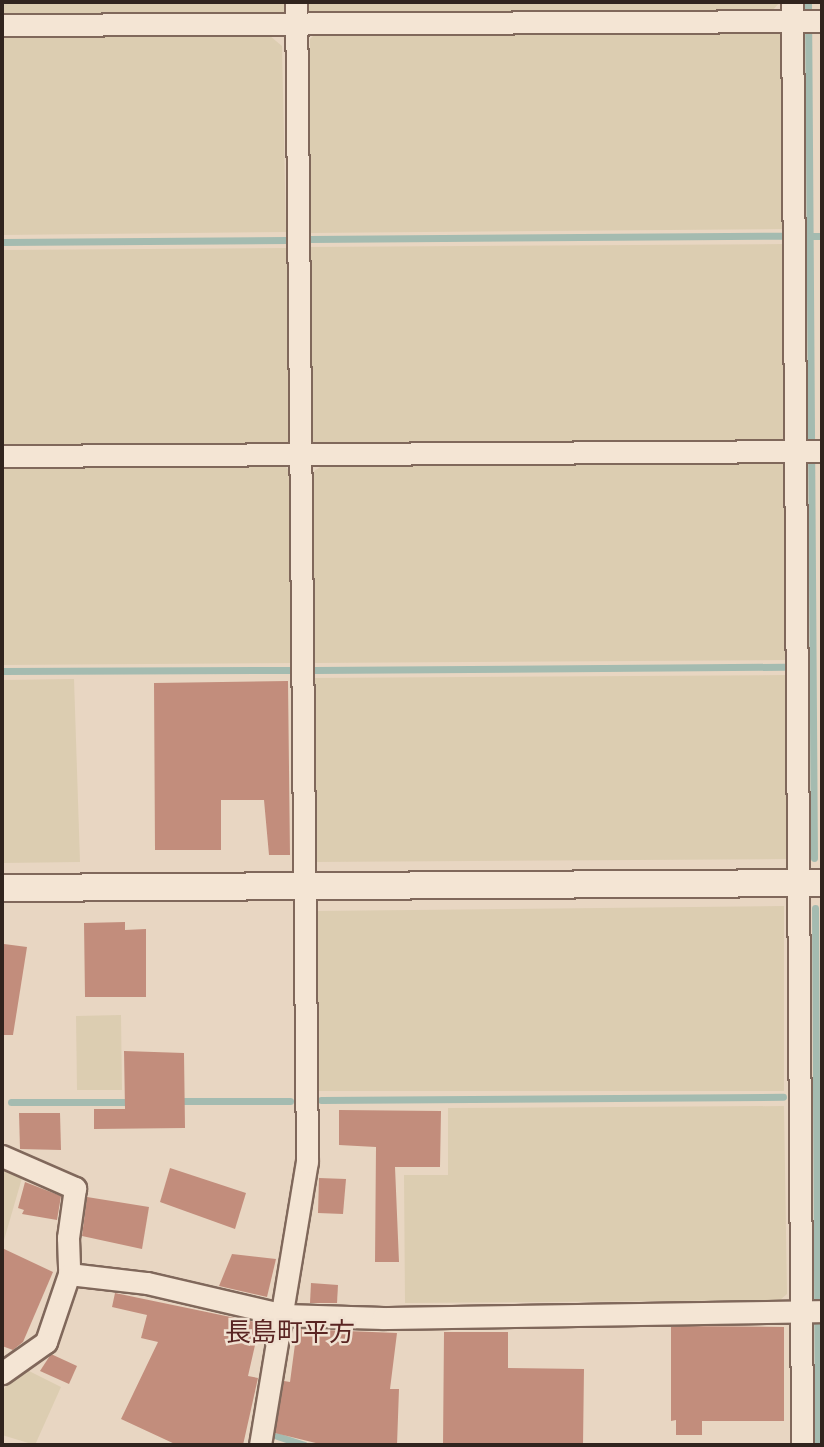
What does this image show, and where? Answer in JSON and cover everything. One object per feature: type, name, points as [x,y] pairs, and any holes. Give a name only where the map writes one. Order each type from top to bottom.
[{"type":"street","points":[[260,1445],[284,1315],[307,1162],[296,2]]},
{"type":"street","points":[[2,25],[805,17],[810,451],[810,1311],[802,1445]]},
{"type":"street","points":[[2,456],[810,451]]},
{"type":"street","points":[[2,888],[810,883]]},
{"type":"street","points":[[2,1156],[75,1188],[68,1238],[69,1274],[46,1342],[2,1373]]},
{"type":"street","points":[[69,1274],[147,1283],[284,1315],[383,1318],[810,1311]]},
{"type":"shaded area","points":[[2,2],[284,2],[284,14],[2,16]]},
{"type":"shaded area","points":[[306,2],[780,2],[772,11],[310,15]]},
{"type":"shaded area","points":[[779,33],[785,38],[785,229],[310,233],[310,39],[314,35]]},
{"type":"shaded area","points":[[2,35],[270,36],[282,46],[286,232],[2,235]]},
{"type":"shaded area","points":[[785,244],[784,443],[315,447],[310,442],[310,247]]},
{"type":"shaded area","points":[[289,248],[289,446],[2,448],[2,250]]},
{"type":"shaded area","points":[[785,462],[787,660],[313,663],[314,471],[322,466]]},
{"type":"shaded area","points":[[284,465],[290,471],[292,663],[2,665],[2,467]]},
{"type":"shaded area","points":[[787,675],[790,859],[313,862],[313,678]]},
{"type":"shaded area","points":[[74,679],[80,862],[2,863],[2,680]]},
{"type":"shaded area","points":[[784,906],[784,1091],[318,1091],[317,911]]},
{"type":"shaded area","points":[[121,1015],[122,1090],[77,1090],[76,1016]]},
{"type":"shaded area","points":[[784,1106],[787,1294],[780,1300],[405,1303],[404,1175],[448,1175],[448,1108]]},
{"type":"shaded area","points":[[2,1170],[22,1178],[2,1247]]},
{"type":"shaded area","points":[[23,1368],[61,1387],[35,1445],[2,1435],[2,1391]]},
{"type":"building","points":[[288,681],[290,855],[269,855],[264,800],[221,800],[221,850],[155,850],[154,683]]},
{"type":"building","points":[[125,922],[125,930],[146,929],[146,997],[85,997],[84,923]]},
{"type":"building","points":[[4,944],[27,947],[13,1035],[2,1035]]},
{"type":"building","points":[[124,1051],[184,1053],[185,1128],[94,1129],[94,1109],[125,1109]]},
{"type":"building","points":[[339,1110],[441,1111],[440,1167],[395,1167],[399,1262],[375,1262],[376,1147],[339,1145]]},
{"type":"building","points":[[19,1113],[60,1113],[61,1150],[20,1149]]},
{"type":"building","points":[[170,1168],[246,1193],[235,1229],[160,1202]]},
{"type":"building","points":[[319,1178],[346,1179],[343,1214],[318,1213]]},
{"type":"building","points":[[25,1182],[61,1196],[57,1220],[22,1214],[24,1210],[18,1208]]},
{"type":"building","points":[[87,1197],[149,1207],[142,1249],[82,1236]]},
{"type":"building","points":[[2,1248],[53,1272],[23,1342],[13,1350],[2,1346]]},
{"type":"building","points":[[232,1254],[276,1259],[267,1297],[219,1286]]},
{"type":"building","points":[[311,1283],[338,1285],[337,1303],[310,1303]]},
{"type":"building","points":[[115,1293],[260,1323],[248,1376],[258,1378],[243,1445],[177,1445],[121,1419],[158,1342],[141,1338],[147,1315],[112,1307]]},
{"type":"building","points":[[671,1327],[784,1327],[784,1421],[702,1421],[702,1435],[676,1435],[676,1420],[671,1421]]},
{"type":"building","points":[[297,1329],[397,1333],[390,1389],[399,1389],[397,1445],[324,1445],[275,1433],[284,1381],[290,1382]]},
{"type":"building","points":[[444,1332],[508,1332],[508,1368],[584,1369],[583,1445],[443,1445]]},
{"type":"building","points":[[51,1354],[77,1366],[69,1384],[40,1371]]},
{"type":"waterway","points":[[808,2],[814,858]]},
{"type":"waterway","points":[[309,239],[781,236]]},
{"type":"waterway","points":[[810,236],[822,236]]},
{"type":"waterway","points":[[2,242],[287,240]]},
{"type":"waterway","points":[[314,670],[784,667]]},
{"type":"waterway","points":[[2,671],[290,670]]},
{"type":"waterway","points":[[815,908],[818,1445]]},
{"type":"waterway","points":[[321,1100],[783,1097]]},
{"type":"waterway","points":[[176,1101],[290,1101]]},
{"type":"waterway","points":[[11,1102],[132,1102]]},
{"type":"waterway","points":[[277,1436],[305,1445]]},
{"type":"district","name":"長島町平方","points":[[290,1332]]}]
